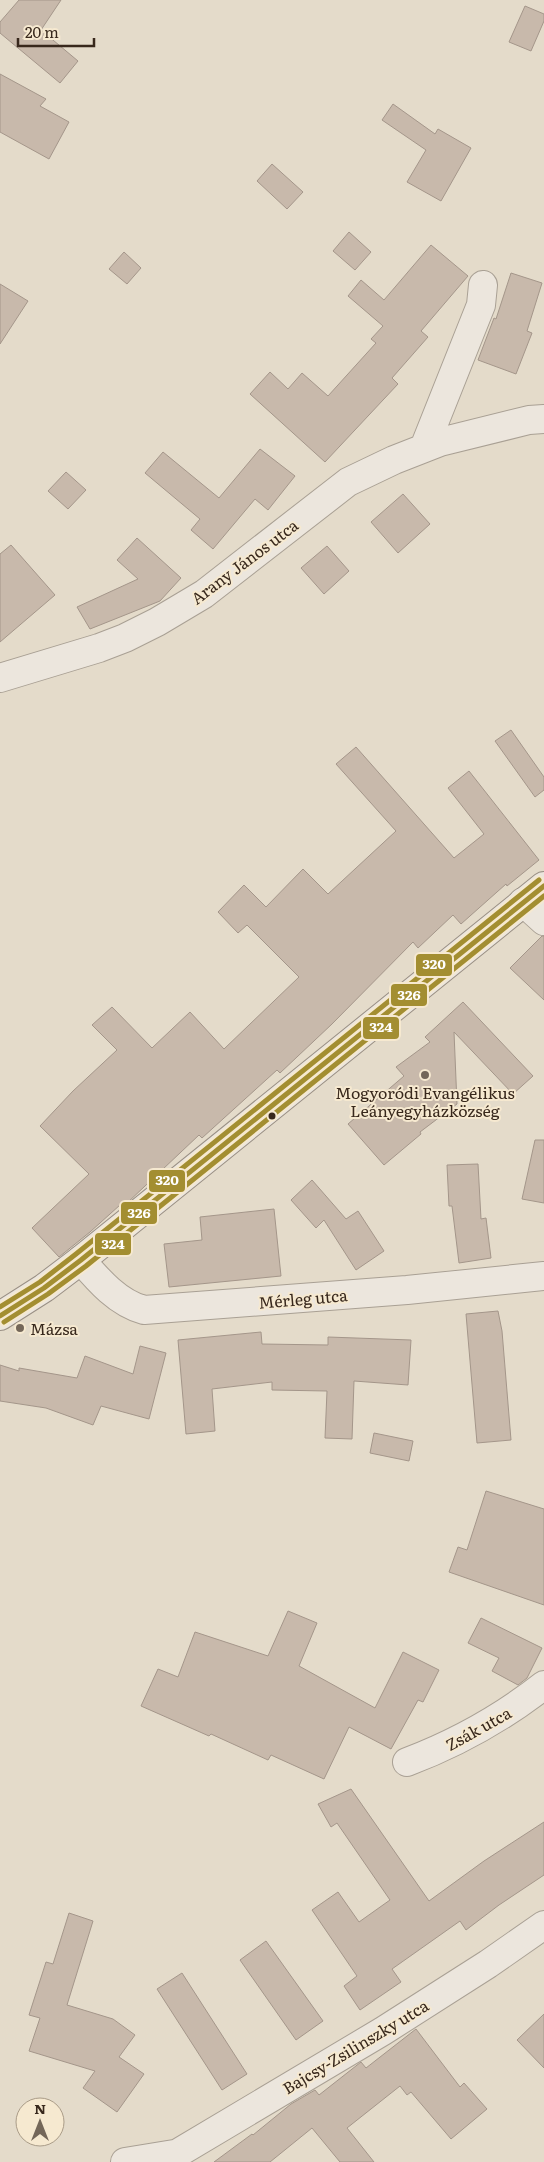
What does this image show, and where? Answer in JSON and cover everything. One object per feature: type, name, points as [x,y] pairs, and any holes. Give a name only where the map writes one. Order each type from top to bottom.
[{"type":"street","points":[[424,448],[481,305],[483,285]]},
{"type":"street","name":"Arany János utca","points":[[0,678],[99,648],[125,638],[157,622],[204,594],[348,482],[394,460],[440,442],[529,420],[544,419]]},
{"type":"street","points":[[0,1316],[44,1288],[81,1260],[534,894],[544,921]]},
{"type":"street","name":"Mérleg utca","points":[[81,1260],[112,1292],[130,1306],[144,1310],[406,1290],[544,1276]]},
{"type":"street","name":"Zsák utca","points":[[406,1762],[477,1730],[508,1712],[544,1685]]},
{"type":"street","name":"Bajcsy-Zsilinszky utca","points":[[168,2158],[383,2032],[544,1925]]},
{"type":"street","points":[[125,2162],[168,2158]]},
{"type":"building","points":[[19,0],[61,0],[41,30],[78,61],[60,83],[0,33],[0,22]]},
{"type":"building","points":[[525,6],[544,14],[544,21],[531,51],[509,42]]},
{"type":"building","points":[[0,74],[46,99],[40,106],[69,122],[49,159],[0,132]]},
{"type":"building","points":[[393,104],[435,134],[438,129],[471,148],[441,201],[407,182],[426,150],[382,120]]},
{"type":"building","points":[[272,164],[303,192],[287,209],[257,181]]},
{"type":"building","points":[[349,232],[371,252],[355,270],[333,251]]},
{"type":"building","points":[[431,245],[468,276],[421,331],[428,337],[392,378],[398,384],[325,462],[250,394],[270,372],[288,389],[302,373],[328,396],[376,343],[371,339],[383,326],[348,296],[361,280],[384,300]]},
{"type":"building","points":[[124,252],[141,268],[127,284],[109,269]]},
{"type":"building","points":[[511,273],[542,283],[527,331],[532,333],[516,374],[478,360],[494,318],[496,319]]},
{"type":"building","points":[[0,284],[28,301],[0,344]]},
{"type":"building","points":[[260,449],[295,476],[268,510],[255,499],[213,549],[191,530],[200,519],[145,473],[163,452],[219,498]]},
{"type":"building","points":[[66,472],[86,490],[68,509],[48,491]]},
{"type":"building","points":[[403,494],[430,524],[398,553],[371,522]]},
{"type":"building","points":[[137,538],[181,578],[160,601],[90,629],[77,607],[138,579],[117,560]]},
{"type":"building","points":[[11,545],[55,595],[0,642],[0,554]]},
{"type":"building","points":[[327,546],[349,571],[324,594],[301,568]]},
{"type":"building","points":[[511,730],[544,777],[544,790],[535,797],[495,741]]},
{"type":"building","points":[[356,747],[454,858],[484,834],[448,788],[469,771],[539,860],[507,886],[506,884],[461,924],[453,915],[418,948],[413,942],[332,1024],[280,1073],[277,1070],[202,1138],[199,1135],[126,1204],[122,1207],[120,1205],[59,1257],[32,1228],[89,1174],[40,1126],[73,1091],[117,1050],[92,1025],[112,1007],[152,1048],[190,1012],[224,1049],[299,977],[247,925],[238,933],[218,912],[244,885],[266,907],[303,869],[328,894],[396,831],[336,764]]},
{"type":"building","points":[[544,936],[544,1000],[510,968]]},
{"type":"building","points":[[463,1002],[533,1076],[513,1094],[454,1032],[457,1104],[420,1132],[421,1134],[384,1165],[348,1124],[404,1076],[396,1067],[430,1042],[425,1037]]},
{"type":"building","points":[[535,1140],[544,1140],[544,1203],[522,1199]]},
{"type":"building","points":[[478,1164],[481,1219],[486,1218],[491,1258],[459,1263],[452,1206],[449,1206],[447,1165]]},
{"type":"building","points":[[312,1180],[346,1219],[358,1211],[384,1251],[356,1270],[324,1220],[316,1228],[291,1200]]},
{"type":"building","points":[[274,1209],[281,1276],[169,1287],[164,1244],[202,1240],[200,1217]]},
{"type":"building","points":[[498,1311],[502,1331],[511,1440],[477,1443],[466,1314]]},
{"type":"building","points":[[261,1332],[262,1344],[328,1345],[328,1337],[411,1340],[408,1385],[354,1381],[352,1439],[325,1438],[327,1391],[272,1390],[272,1382],[212,1389],[215,1431],[186,1434],[178,1340]]},
{"type":"building","points":[[140,1346],[166,1353],[149,1419],[101,1406],[93,1425],[46,1408],[0,1401],[0,1365],[19,1371],[19,1368],[77,1378],[85,1356],[133,1374]]},
{"type":"building","points":[[374,1433],[413,1441],[409,1461],[370,1453]]},
{"type":"building","points":[[486,1491],[544,1509],[544,1605],[449,1572],[458,1547],[467,1550]]},
{"type":"building","points":[[288,1611],[317,1623],[299,1666],[375,1708],[403,1652],[439,1670],[423,1702],[418,1700],[391,1749],[349,1727],[324,1779],[271,1755],[268,1760],[211,1734],[209,1736],[141,1706],[158,1669],[178,1677],[195,1632],[268,1656]]},
{"type":"building","points":[[481,1618],[542,1648],[527,1678],[518,1685],[492,1671],[499,1658],[468,1643]]},
{"type":"building","points":[[351,1789],[429,1901],[484,1861],[544,1822],[544,1875],[466,1930],[460,1921],[392,1969],[401,1982],[360,2010],[344,1986],[357,1976],[312,1910],[338,1892],[359,1922],[390,1900],[337,1823],[331,1827],[318,1804]]},
{"type":"building","points":[[69,1913],[93,1921],[67,2005],[113,2019],[135,2035],[119,2057],[144,2074],[117,2112],[83,2088],[95,2071],[29,2051],[40,2018],[29,2015],[46,1962],[53,1964]]},
{"type":"building","points":[[266,1941],[323,2021],[296,2040],[240,1960]]},
{"type":"building","points":[[182,1973],[247,2074],[222,2090],[157,1989]]},
{"type":"building","points":[[544,2014],[544,2068],[517,2040]]},
{"type":"building","points":[[416,2029],[460,2087],[464,2083],[487,2109],[451,2139],[411,2092],[407,2095],[400,2086],[347,2128],[374,2162],[340,2162],[312,2128],[270,2162],[214,2162],[253,2135],[291,2104],[315,2090],[319,2095],[361,2062],[366,2068]]},
{"type":"transit line","name":"320","points":[[0,1307],[40,1282],[76,1254],[539,880]]},
{"type":"transit line","name":"326","points":[[0,1316],[44,1288],[81,1260],[544,886]]},
{"type":"transit line","name":"324","points":[[4,1322],[48,1294],[86,1266],[544,896]]},
{"type":"place","name":"Mogyoródi Evangélikus Leányegyházközség","points":[[425,1075]]},
{"type":"place","name":"Mázsa","points":[[20,1328]]}]
